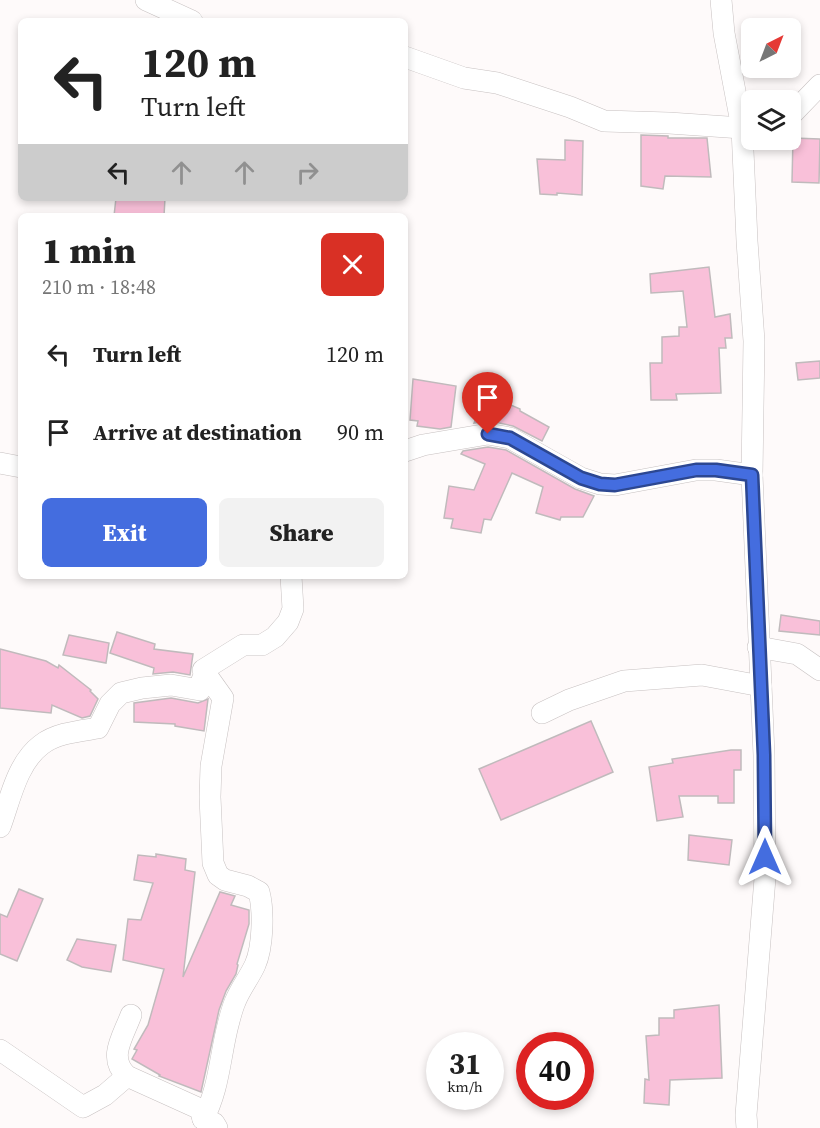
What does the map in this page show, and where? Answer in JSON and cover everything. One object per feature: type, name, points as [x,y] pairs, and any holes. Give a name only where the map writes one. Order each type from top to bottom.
[{"type":"street","points":[[146,0],[185,18]]},
{"type":"street","points":[[721,0],[724,33],[741,102]]},
{"type":"street","points":[[408,58],[464,78],[497,82],[570,106],[604,121],[741,127]]},
{"type":"street","points":[[801,105],[820,85]]},
{"type":"street","points":[[747,150],[747,241],[754,341],[752,475],[764,755],[765,878],[747,1128]]},
{"type":"street","points":[[408,450],[423,445],[488,434],[510,438],[581,478],[600,484],[615,485],[696,470],[752,475]]},
{"type":"street","points":[[0,463],[18,466]]},
{"type":"street","points":[[210,1123],[209,1107],[222,1059],[227,1029],[235,1002],[256,963],[261,934],[261,900],[259,892],[248,886],[225,880],[218,875],[213,863],[211,766],[223,698],[203,670],[243,645],[262,645],[275,637],[288,622],[293,609],[291,579]]},
{"type":"street","points":[[759,647],[797,654],[820,670]]},
{"type":"street","points":[[542,713],[569,700],[624,681],[702,675],[761,686]]},
{"type":"street","points":[[0,827],[17,779],[29,757],[42,744],[60,735],[98,728],[110,704],[121,693],[171,685],[200,690],[202,680],[207,678]]},
{"type":"street","points":[[130,1015],[116,1056],[120,1069],[127,1076],[200,1109],[210,1123]]},
{"type":"street","points":[[0,1050],[83,1107],[105,1095],[127,1076]]},
{"type":"building","points":[[641,135],[707,138],[711,177],[665,176],[663,189],[641,186]]},
{"type":"building","points":[[801,138],[820,139],[819,183],[792,182],[793,150],[801,150]]},
{"type":"building","points":[[565,140],[583,141],[582,195],[540,194],[537,159],[565,160]]},
{"type":"building","points":[[116,201],[165,201],[164,213],[114,213]]},
{"type":"building","points":[[709,267],[715,317],[730,314],[732,338],[725,338],[726,348],[719,348],[721,393],[676,394],[677,400],[651,400],[650,363],[662,363],[662,337],[679,336],[679,327],[687,327],[683,291],[651,293],[650,274]]},
{"type":"building","points":[[820,361],[820,378],[798,380],[796,363]]},
{"type":"building","points":[[413,379],[456,386],[451,427],[440,429],[417,426],[418,421],[410,420]]},
{"type":"building","points":[[486,394],[520,409],[549,427],[542,441],[513,426],[490,421],[474,423]]},
{"type":"building","points":[[488,447],[506,450],[575,489],[594,496],[583,517],[561,517],[560,520],[536,513],[543,487],[512,473],[491,520],[484,519],[481,533],[451,528],[453,519],[444,518],[449,486],[474,490],[485,464],[461,454],[463,451]]},
{"type":"building","points":[[781,615],[820,621],[820,635],[779,631]]},
{"type":"building","points":[[117,632],[155,644],[154,649],[193,654],[190,675],[173,672],[153,674],[154,668],[110,653]]},
{"type":"building","points":[[69,635],[109,643],[106,663],[63,655]]},
{"type":"building","points":[[0,649],[46,661],[58,668],[59,665],[91,690],[98,699],[90,716],[82,718],[52,705],[51,713],[0,708]]},
{"type":"building","points":[[171,698],[198,703],[208,699],[204,731],[175,726],[175,724],[134,722],[134,703]]},
{"type":"building","points":[[591,721],[613,772],[501,820],[479,769]]},
{"type":"building","points":[[741,750],[741,770],[734,770],[734,803],[718,803],[718,796],[679,796],[683,817],[657,821],[649,767],[673,763],[672,759]]},
{"type":"building","points":[[689,835],[732,840],[729,865],[688,860]]},
{"type":"building","points":[[156,854],[186,859],[185,870],[195,872],[183,977],[220,892],[235,896],[231,905],[249,910],[249,924],[236,974],[219,1010],[201,1092],[159,1076],[132,1059],[137,1050],[134,1049],[148,1025],[164,969],[123,960],[128,919],[141,920],[153,883],[134,880],[138,855],[156,857]]},
{"type":"building","points":[[19,889],[43,899],[17,961],[0,954],[0,914],[7,917]]},
{"type":"building","points":[[77,939],[116,945],[111,972],[82,967],[67,960]]},
{"type":"building","points":[[719,1005],[722,1078],[670,1080],[669,1105],[644,1103],[645,1079],[649,1080],[646,1036],[659,1035],[659,1018],[674,1018],[674,1010]]},
{"type":"route","points":[[488,434],[510,438],[581,478],[600,484],[615,485],[696,470],[752,475],[764,755],[765,857]]}]
